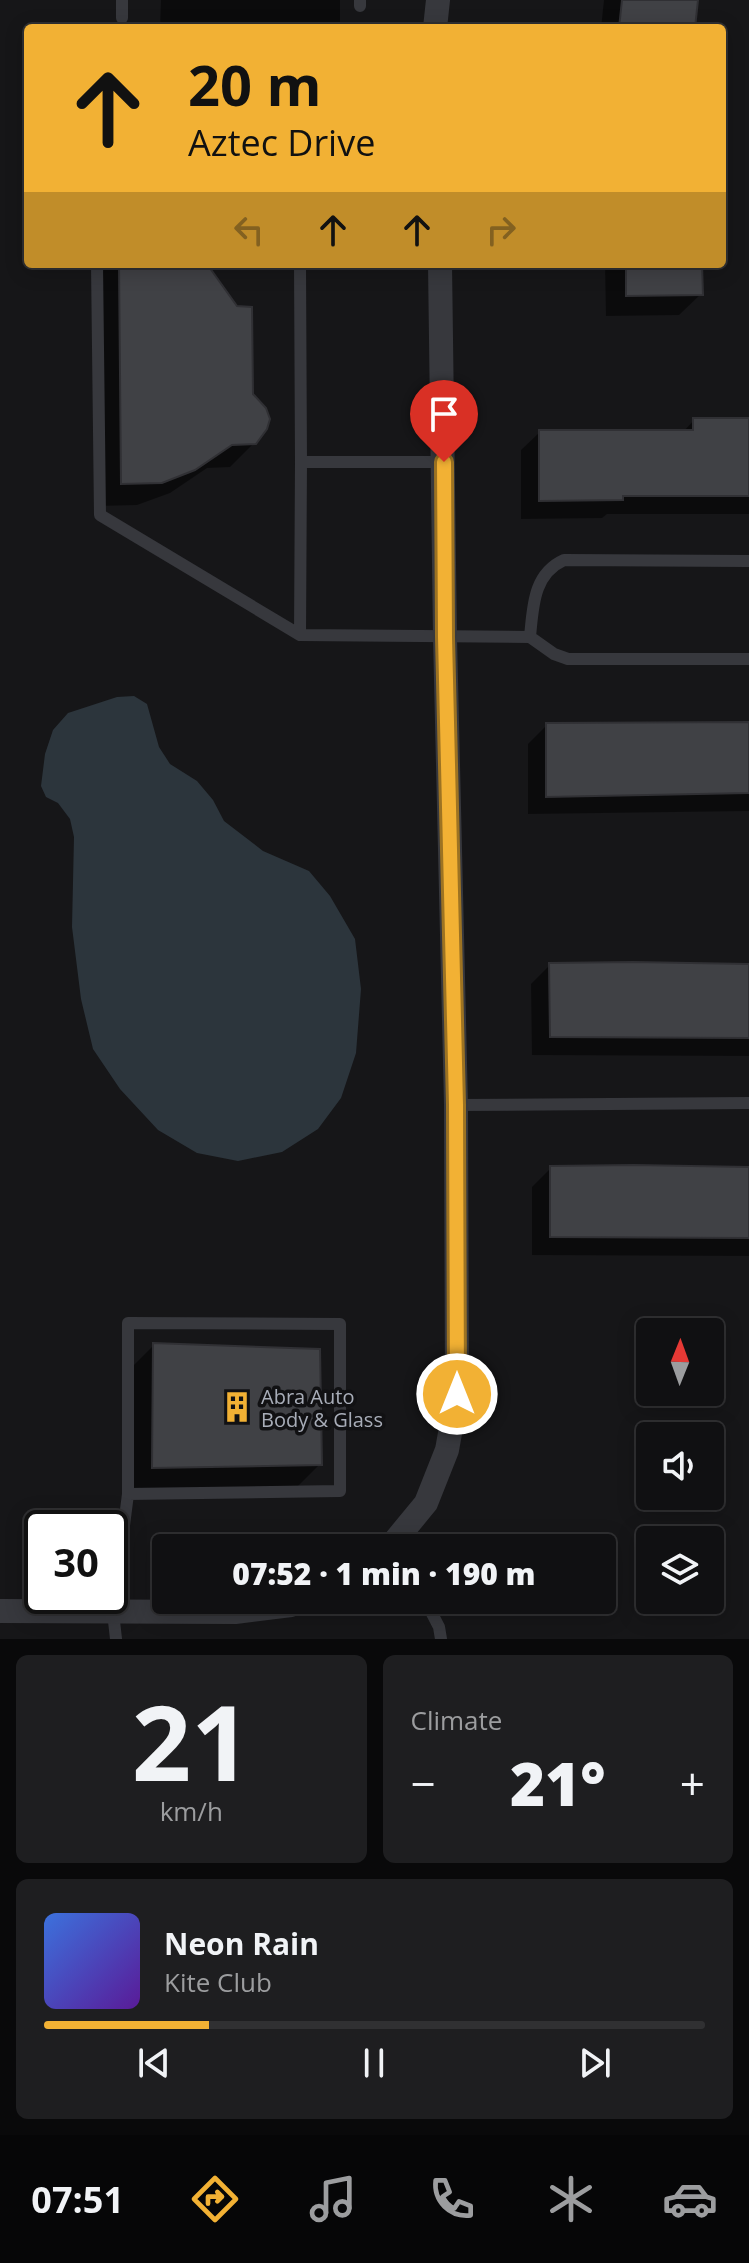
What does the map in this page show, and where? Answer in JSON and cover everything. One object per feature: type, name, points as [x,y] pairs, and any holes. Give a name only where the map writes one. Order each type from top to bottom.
[{"type":"street","points":[[435,24],[438,0]]},
{"type":"street","points":[[401,1534],[426,1503],[447,1450],[457,1394],[456,1105],[440,268]]},
{"type":"street","points":[[0,1611],[24,1611]]},
{"type":"street","points":[[128,1612],[152,1612]]},
{"type":"lane","points":[[122,0],[122,18]]},
{"type":"lane","points":[[97,268],[100,515],[300,635],[530,637],[554,654],[568,659],[749,659]]},
{"type":"lane","points":[[300,268],[300,635]]},
{"type":"lane","points":[[301,462],[444,462]]},
{"type":"lane","points":[[530,637],[540,581],[551,566],[564,560],[749,561]]},
{"type":"lane","points":[[456,1105],[749,1103]]},
{"type":"lane","points":[[126,1510],[128,1323],[340,1324],[340,1491],[128,1494]]},
{"type":"lane","points":[[113,1614],[116,1639]]},
{"type":"lane","points":[[432,1614],[441,1639]]},
{"type":"shaded area","points":[[134,696],[147,704],[159,747],[170,764],[197,781],[213,800],[224,821],[263,851],[309,871],[330,896],[355,939],[361,989],[356,1053],[341,1098],[318,1129],[282,1152],[238,1161],[197,1153],[158,1130],[120,1089],[93,1049],[81,999],[72,927],[74,837],[70,819],[58,803],[46,797],[41,786],[45,754],[53,730],[68,713],[117,697]]},
{"type":"building","points":[[622,0],[698,0],[695,24],[619,24]]},
{"type":"building","points":[[119,268],[210,268],[237,306],[252,307],[253,394],[266,408],[270,419],[267,429],[256,444],[232,445],[195,470],[162,483],[121,484]]},
{"type":"building","points":[[626,268],[702,268],[703,295],[626,296]]},
{"type":"building","points":[[693,418],[749,418],[749,496],[623,496],[623,500],[539,501],[539,430],[693,430]]},
{"type":"building","points":[[749,722],[749,793],[546,797],[546,723]]},
{"type":"building","points":[[549,963],[749,964],[749,1038],[550,1037]]},
{"type":"building","points":[[550,1166],[749,1167],[749,1238],[550,1237]]},
{"type":"building","name":"Abra Auto Body & Glass","points":[[153,1343],[320,1349],[322,1465],[152,1468]]},
{"type":"place","name":"Abra Auto Body & Glass","points":[[237,1407]]},
{"type":"route","points":[[444,462],[456,1105],[457,1394]]}]
